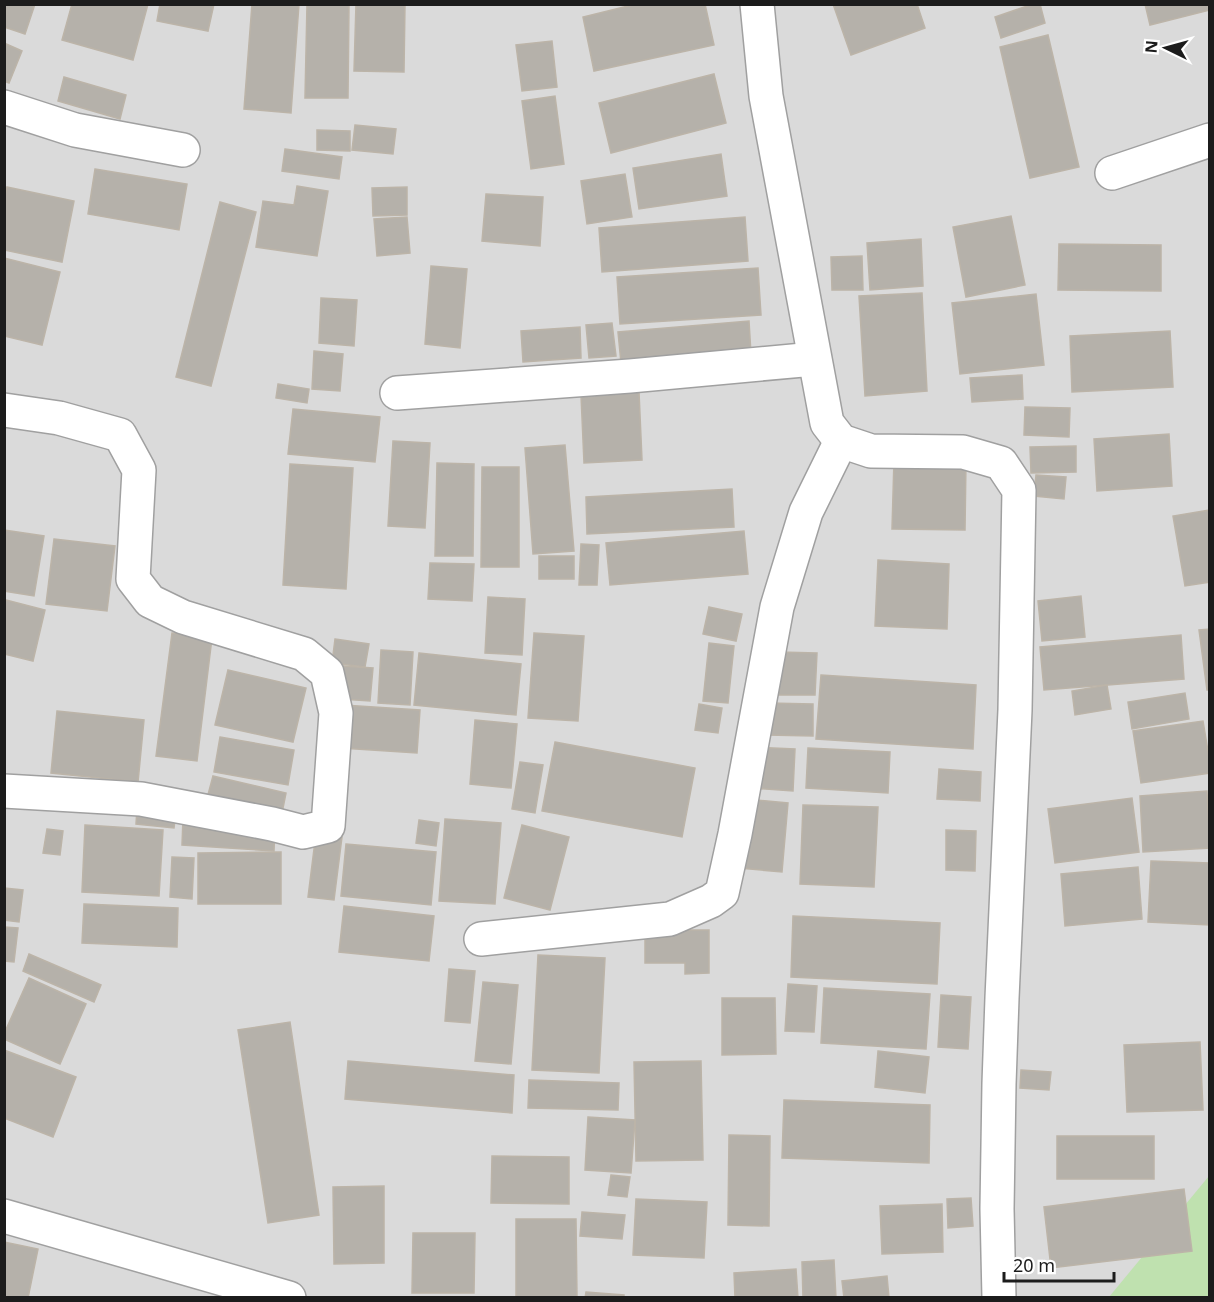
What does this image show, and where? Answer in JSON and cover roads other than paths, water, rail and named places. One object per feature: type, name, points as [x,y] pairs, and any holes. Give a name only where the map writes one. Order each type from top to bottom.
[{"type":"street","points":[[757,4],[766,96],[827,423],[841,441],[871,451],[963,452],[1001,463],[1019,490],[1015,711],[999,1084],[997,1209],[999,1298]]},
{"type":"street","points":[[4,107],[75,130],[183,150]]},
{"type":"street","points":[[1112,173],[1209,140]]},
{"type":"street","points":[[397,393],[630,376],[814,358]]},
{"type":"street","points":[[4,410],[59,418],[120,435],[139,470],[133,579],[150,601],[183,617],[304,654],[327,673],[336,714],[328,826],[303,832],[141,799],[4,791]]},
{"type":"street","points":[[481,939],[670,919],[711,901],[723,893],[777,607],[806,512],[841,441]]},
{"type":"street","points":[[4,1216],[290,1298]]}]
